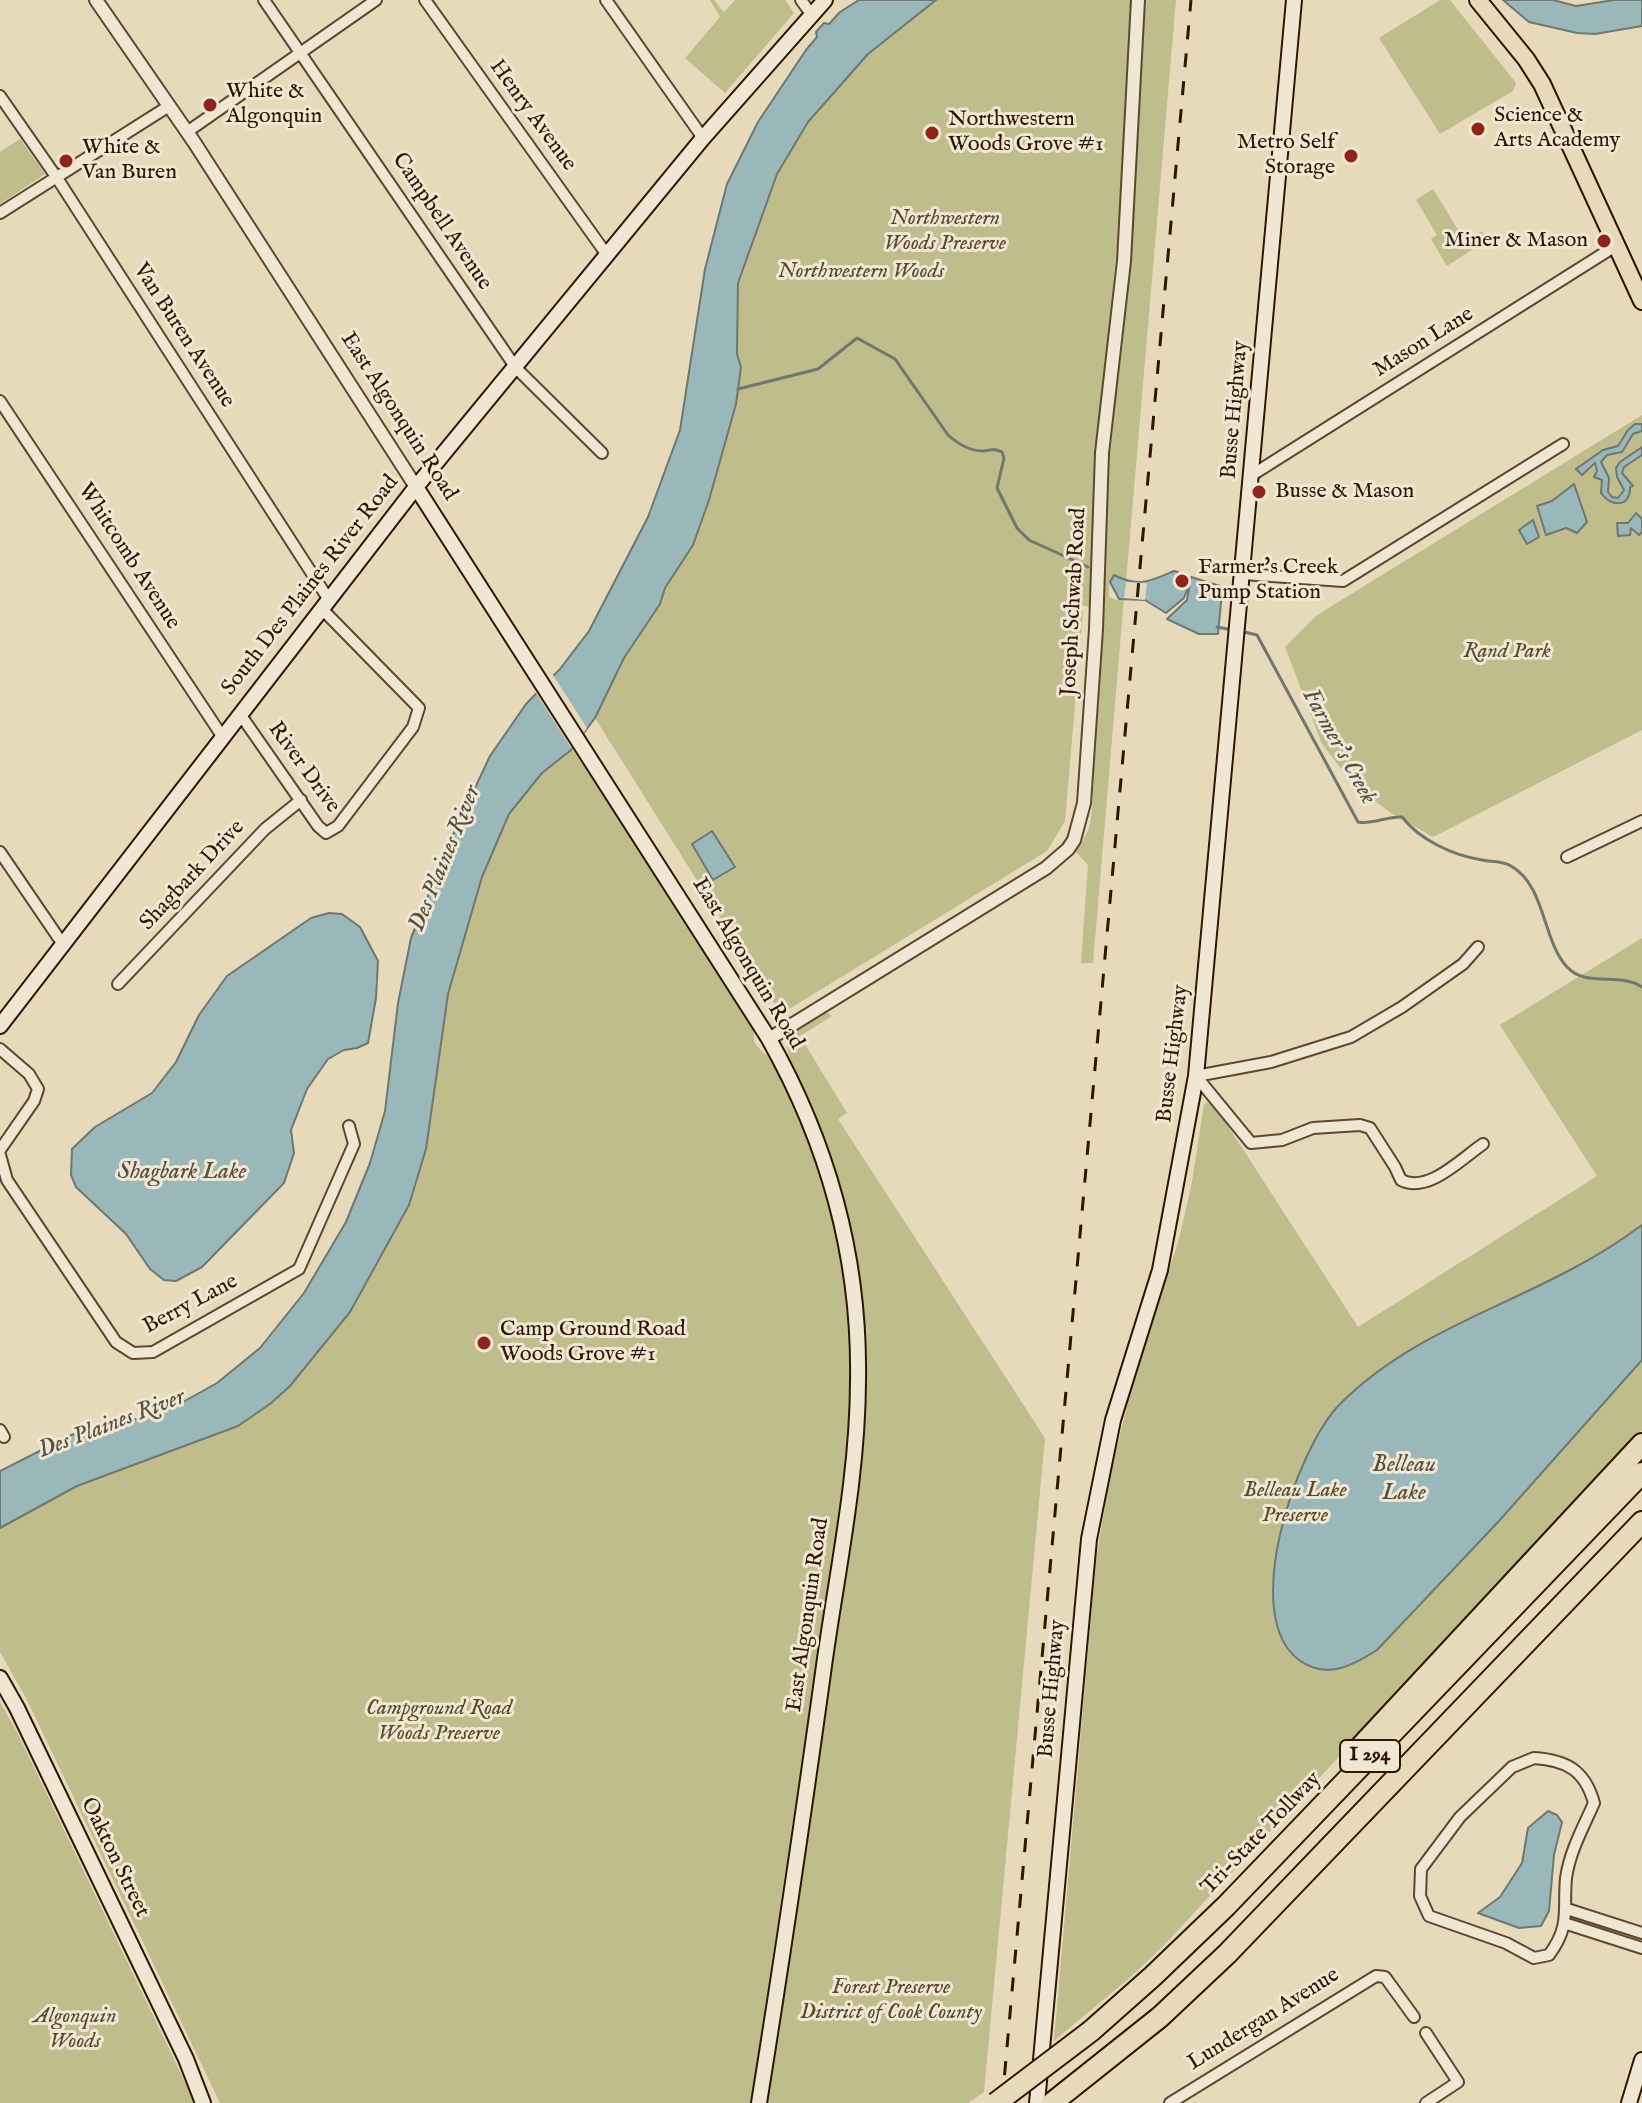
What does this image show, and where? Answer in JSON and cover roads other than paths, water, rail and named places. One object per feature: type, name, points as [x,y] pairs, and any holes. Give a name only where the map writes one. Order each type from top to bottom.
[{"type":"highway","points":[[1308,1820],[1335,1774],[1642,1444]]},
{"type":"highway","name":"Tri-State Tollway","points":[[996,2103],[1091,2031],[1195,1936],[1642,1473]]},
{"type":"highway","name":"I 294","points":[[1052,2103],[1160,2017],[1227,1954],[1642,1522]]},
{"type":"main road","name":"South Des Plaines River Road","points":[[0,1026],[416,487],[703,138],[825,0]]},
{"type":"main road","name":"Busse Highway","points":[[1037,2103],[1089,1539],[1113,1420],[1160,1270],[1196,1076],[1294,0]]},
{"type":"main road","points":[[1478,0],[1526,59],[1542,84],[1642,301]]},
{"type":"main road","name":"East Algonquin Road","points":[[416,487],[769,1039],[808,1118],[839,1210],[854,1293],[859,1382],[852,1472],[759,2103]]},
{"type":"main road","name":"Oakton Street","points":[[0,1678],[186,2059],[203,2103]]},
{"type":"main road","name":"Oakton Street","points":[[186,2059],[213,2103]]},
{"type":"main road","points":[[1629,2103],[1641,2069]]},
{"type":"street","name":"East Algonquin Road","points":[[96,0],[187,132],[416,487]]},
{"type":"street","name":"Campbell Avenue","points":[[264,0],[516,368],[602,453]]},
{"type":"street","points":[[187,132],[376,0]]},
{"type":"street","name":"Henry Avenue","points":[[425,0],[607,255]]},
{"type":"street","points":[[606,0],[703,138]]},
{"type":"street","points":[[801,0],[811,14]]},
{"type":"street","name":"Joseph Schwab Road","points":[[769,1039],[1046,868],[1068,849],[1077,834],[1083,813],[1096,629],[1102,453],[1124,261],[1138,0]]},
{"type":"street","name":"Van Buren Avenue","points":[[0,96],[57,178],[325,604],[419,708]]},
{"type":"street","points":[[0,213],[169,106]]},
{"type":"street","name":"Mason Lane","points":[[1252,475],[1617,245]]},
{"type":"street","name":"Whitcomb Avenue","points":[[0,401],[222,736]]},
{"type":"street","points":[[1243,574],[1343,581],[1563,444]]},
{"type":"street","name":"River Drive","points":[[240,714],[326,833],[333,830],[413,727],[419,708]]},
{"type":"street","name":"Shagbark Drive","points":[[118,984],[265,829],[301,800]]},
{"type":"street","points":[[1567,857],[1642,821]]},
{"type":"street","points":[[0,852],[62,943]]},
{"type":"street","points":[[1478,947],[1463,964],[1427,990],[1351,1037],[1271,1062],[1196,1076],[1251,1143],[1282,1140],[1313,1128],[1360,1125],[1370,1128],[1401,1180],[1411,1185],[1429,1181],[1483,1144]]},
{"type":"street","name":"Berry Lane","points":[[0,1049],[29,1074],[38,1089],[34,1101],[0,1152],[7,1180],[116,1342],[133,1353],[153,1352],[299,1269],[354,1144],[349,1126]]},
{"type":"street","points":[[1534,1758],[1552,1759],[1577,1769],[1590,1786],[1594,1803],[1575,1842],[1566,1879],[1564,1923],[1560,1940],[1549,1955],[1534,1958],[1506,1943],[1429,1916],[1420,1896],[1421,1869],[1459,1818],[1512,1767],[1534,1758]]},
{"type":"street","points":[[1567,1909],[1642,1933]]},
{"type":"street","points":[[1564,1923],[1642,1948]]},
{"type":"street","name":"Lundergan Avenue","points":[[1170,2103],[1370,1978],[1381,1975],[1389,1982],[1414,2017]]},
{"type":"street","points":[[1426,2033],[1458,2082],[1426,2103]]},
{"type":"water","name":"Des Plaines River","points":[[859,0],[936,0],[868,54],[808,122],[777,174],[738,283],[737,354],[741,367],[736,404],[693,545],[665,588],[660,604],[624,658],[595,718],[571,750],[542,773],[509,814],[482,877],[448,994],[426,1149],[409,1205],[350,1312],[290,1386],[238,1426],[77,1486],[0,1528],[0,1471],[71,1435],[165,1412],[217,1383],[260,1348],[304,1293],[346,1222],[370,1163],[385,1111],[398,1003],[411,938],[452,837],[490,756],[526,704],[560,669],[589,631],[648,517],[680,430],[705,269],[727,184],[758,122],[817,37],[816,32],[824,23],[829,24],[840,12]]},
{"type":"water","points":[[1503,0],[1553,0],[1576,6],[1614,0],[1642,0],[1642,26],[1595,34],[1577,33],[1529,22]]},
{"type":"water","points":[[1635,424],[1642,424],[1642,431],[1633,434],[1622,452],[1607,455],[1601,462],[1609,478],[1608,492],[1618,498],[1624,490],[1616,468],[1642,447],[1642,455],[1624,467],[1622,473],[1633,486],[1624,502],[1615,503],[1601,493],[1602,480],[1594,477],[1597,471],[1595,463],[1582,475],[1576,469],[1603,450],[1618,446]]},
{"type":"water","points":[[1574,484],[1587,522],[1577,533],[1566,528],[1546,535],[1537,506],[1552,501]]},
{"type":"water","points":[[1636,513],[1642,519],[1642,532],[1639,535],[1631,528],[1630,535],[1618,536],[1617,523],[1628,523]]},
{"type":"water","points":[[1533,520],[1539,537],[1527,544],[1519,530]]},
{"type":"water","points":[[1178,572],[1174,585],[1187,590],[1184,598],[1166,613],[1145,600],[1119,599],[1110,582],[1114,575],[1138,582]]},
{"type":"water","points":[[1191,577],[1220,586],[1218,634],[1199,634],[1167,619],[1187,600]]},
{"type":"water","points":[[712,831],[735,867],[713,880],[692,844]]},
{"type":"water","name":"Shagbark Lake","points":[[329,913],[342,914],[360,927],[378,961],[376,998],[368,1043],[344,1050],[328,1059],[307,1089],[291,1130],[294,1153],[284,1183],[202,1267],[176,1281],[164,1280],[150,1269],[126,1234],[76,1187],[71,1175],[72,1149],[95,1127],[152,1093],[176,1062],[199,1015],[227,976],[311,918]]},
{"type":"water","name":"Belleau Lake","points":[[1642,1225],[1642,1360],[1499,1521],[1377,1650],[1358,1661],[1329,1670],[1309,1666],[1299,1660],[1282,1638],[1274,1608],[1274,1572],[1280,1532],[1307,1457],[1323,1426],[1340,1404],[1392,1361],[1420,1344],[1579,1265]]},
{"type":"water","points":[[1548,1811],[1557,1815],[1562,1822],[1554,1855],[1549,1911],[1541,1926],[1519,1928],[1478,1913],[1500,1897],[1522,1863],[1528,1828]]},
{"type":"waterway","name":"Farmer's Creek","points":[[738,389],[818,369],[857,338],[895,359],[948,435],[973,450],[1002,452],[1004,458],[997,488],[1017,528],[1029,540],[1088,567]]},
{"type":"waterway","name":"Farmer's Creek","points":[[1217,627],[1233,630]]},
{"type":"waterway","name":"Farmer's Creek","points":[[1240,631],[1257,635],[1358,822],[1402,817],[1418,833],[1448,850],[1511,866],[1531,886],[1553,943],[1567,967],[1584,977],[1624,980],[1642,987]]},
{"type":"railway","points":[[1002,2103],[1191,0]]},
{"type":"place","name":"White & Algonquin","points":[[210,105]]},
{"type":"place","name":"Science & Arts Academy","points":[[1478,129]]},
{"type":"place","name":"Northwestern Woods Grove #1","points":[[932,133]]},
{"type":"place","name":"Metro Self Storage","points":[[1351,156]]},
{"type":"place","name":"White & Van Buren","points":[[66,161]]},
{"type":"place","name":"Miner & Mason","points":[[1604,241]]},
{"type":"place","name":"Busse & Mason","points":[[1259,492]]},
{"type":"place","name":"Farmer's Creek Pump Station","points":[[1182,581]]},
{"type":"place","name":"Camp Ground Road Woods Grove #1","points":[[484,1343]]},
{"type":"park label","name":"Northwestern Woods Preserve","points":[[945,232]]},
{"type":"park label","name":"Northwestern Woods","points":[[861,272]]},
{"type":"park label","name":"Rand Park","points":[[1507,652]]},
{"type":"park label","name":"Belleau Lake Preserve","points":[[1295,1504]]},
{"type":"park label","name":"Campground Road Woods Preserve","points":[[439,1722]]},
{"type":"park label","name":"Forest Preserve District of Cook County","points":[[891,2000]]},
{"type":"park label","name":"Algonquin Woods","points":[[75,2030]]}]
